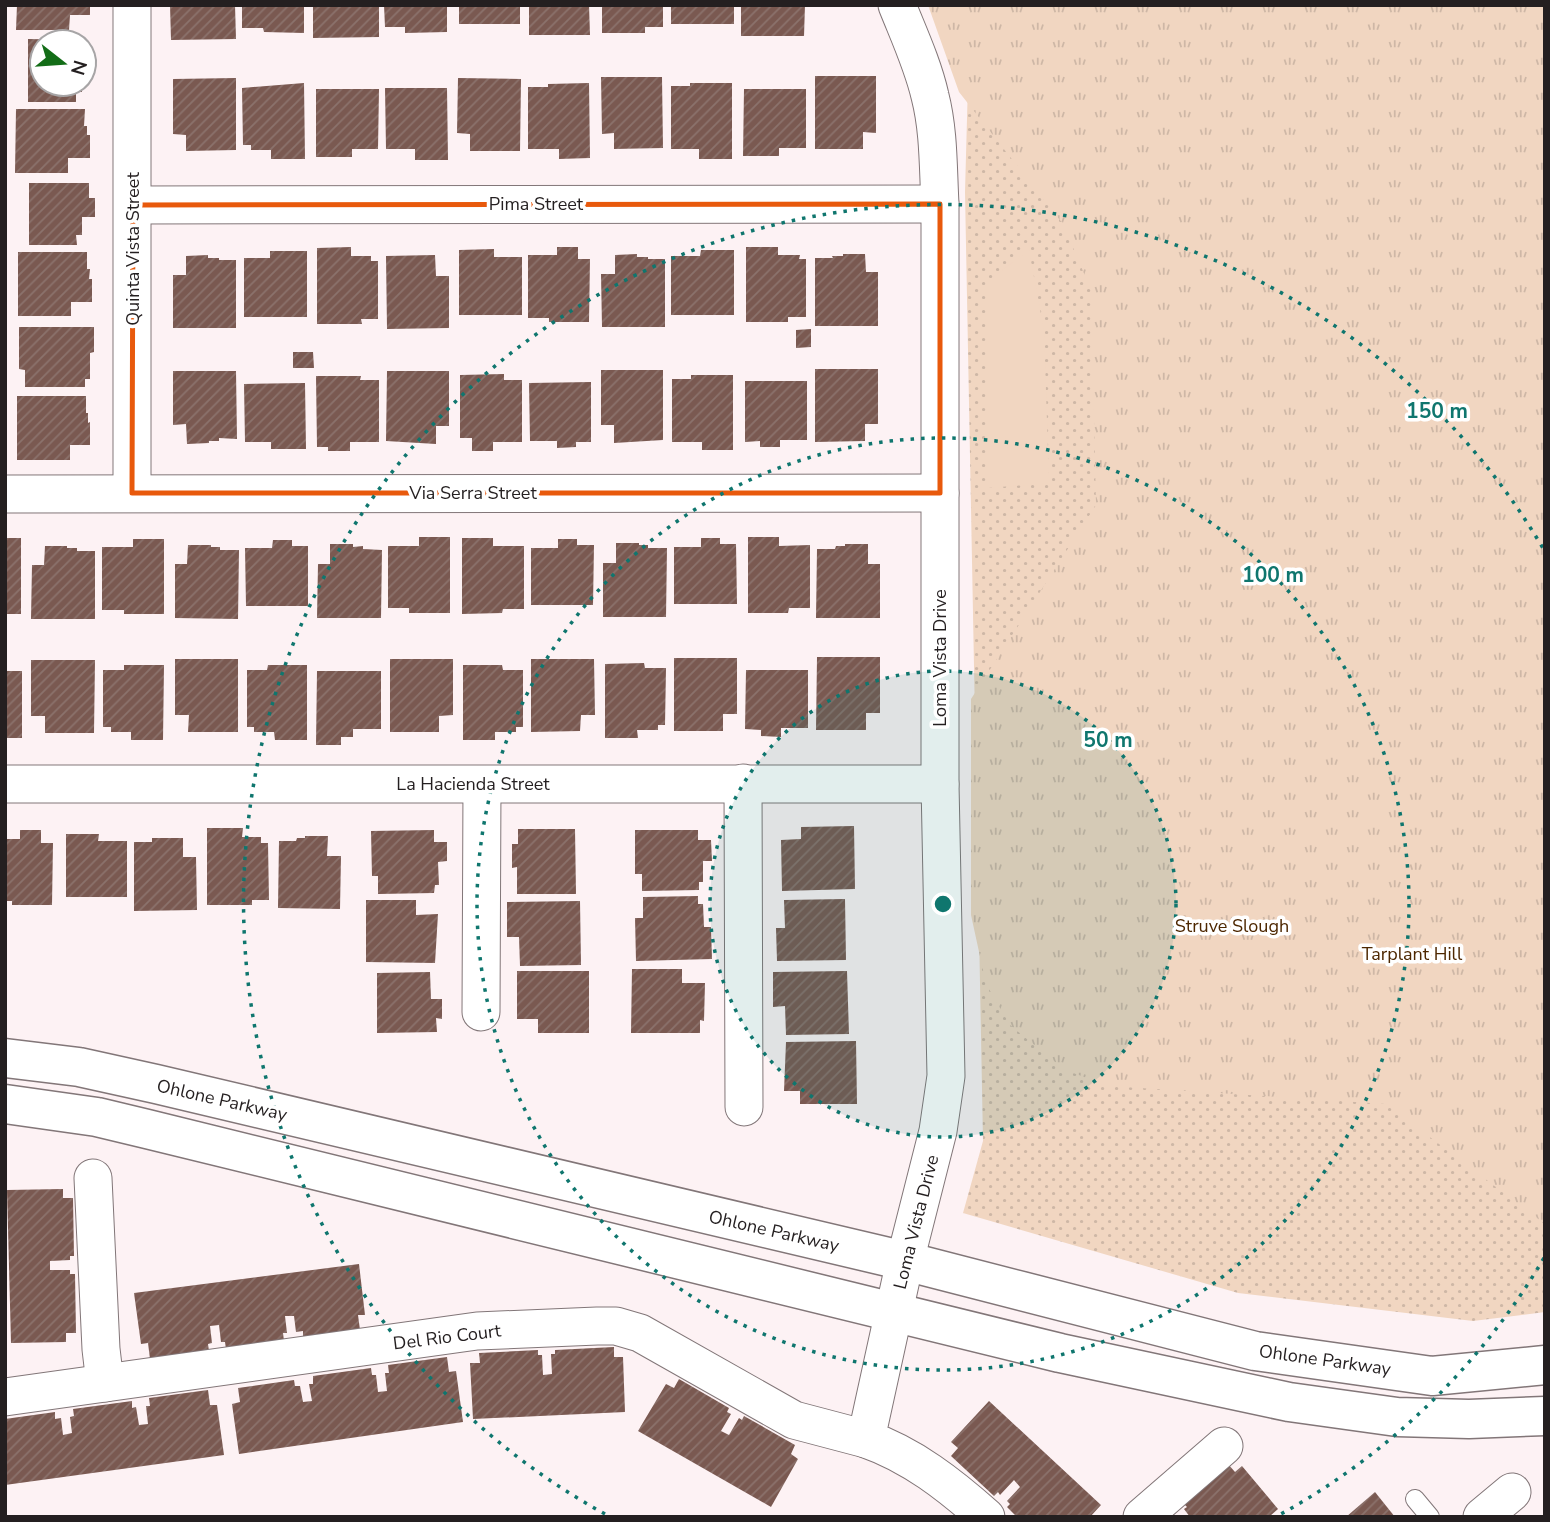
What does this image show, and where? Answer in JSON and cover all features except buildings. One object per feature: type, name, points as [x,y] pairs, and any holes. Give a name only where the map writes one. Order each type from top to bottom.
[{"type":"street","name":"Quinta Vista Street","points":[[132,5],[132,493]]},
{"type":"street","name":"Loma Vista Drive","points":[[866,1439],[905,1262],[939,1131],[946,1076],[940,784],[940,204],[931,98],[914,45],[897,5]]},
{"type":"street","name":"Pima Street","points":[[133,205],[940,204]]},
{"type":"street","name":"Via Serra Street","points":[[5,494],[940,494]]},
{"type":"street","points":[[743,783],[744,1107]]},
{"type":"street","name":"La Hacienda Street","points":[[5,784],[940,784]]},
{"type":"street","points":[[481,1012],[482,785]]},
{"type":"street","name":"Ohlone Parkway","points":[[5,1058],[79,1068],[156,1084],[905,1262],[1255,1351],[1433,1376],[1545,1365]]},
{"type":"street","points":[[5,1104],[97,1117],[1060,1353],[1289,1402],[1373,1415],[1434,1419],[1545,1416]]},
{"type":"street","points":[[93,1178],[100,1349],[105,1382]]},
{"type":"street","name":"Del Rio Court","points":[[5,1397],[477,1331],[616,1326],[652,1339],[794,1420],[866,1439],[902,1453],[946,1484],[985,1517]]},
{"type":"street","points":[[1142,1517],[1224,1446]]},
{"type":"street","points":[[1482,1517],[1512,1492]]},
{"type":"lane","points":[[1415,1499],[1430,1517]]},
{"type":"highlighted area","points":[[940,204],[940,493],[132,493],[133,205]]},
{"type":"green space","points":[[928,5],[1545,5],[1545,1224],[1386,1104],[1109,1086],[1065,1070],[1010,1025],[986,984],[971,915],[971,699],[1096,505],[1091,290],[1063,224],[959,92]]},
{"type":"green space","points":[[968,82],[1545,456],[1545,1312],[1473,1321],[1238,1293],[963,1213],[983,1141],[965,192]]},
{"type":"green space","points":[[1029,250],[1044,331],[1049,483],[988,488],[988,281]]},
{"type":"park label","name":"Struve Slough","points":[[1232,926]]},
{"type":"park label","name":"Tarplant Hill","points":[[1412,954]]}]
